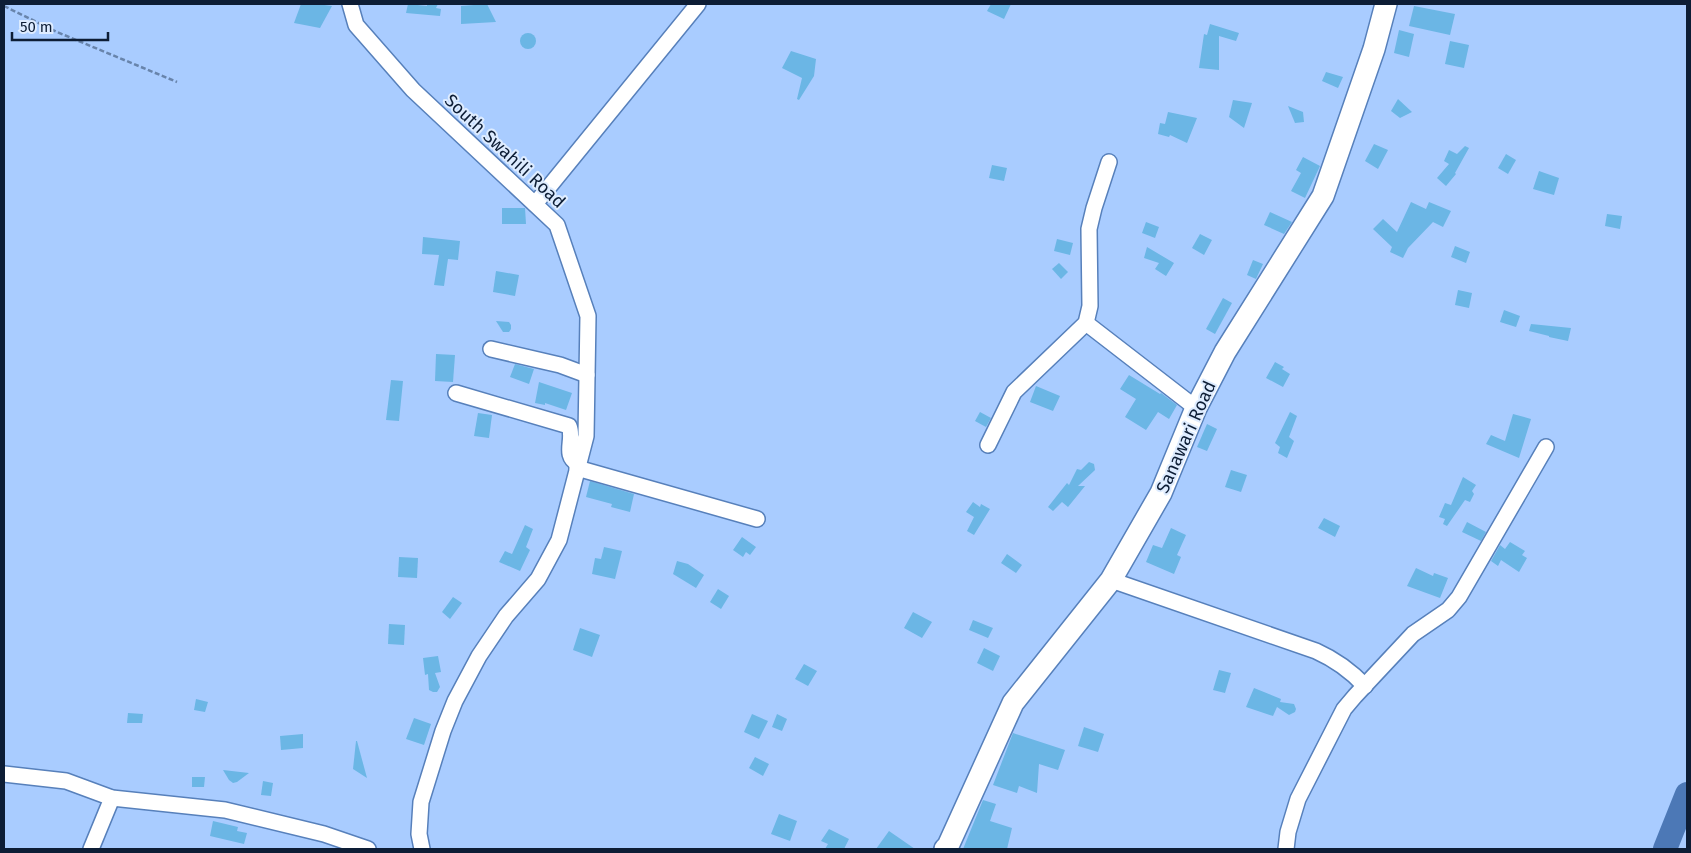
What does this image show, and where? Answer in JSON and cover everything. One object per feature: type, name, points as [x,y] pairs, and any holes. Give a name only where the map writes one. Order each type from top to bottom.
[{"type":"street","name":"South Swahili Road","points":[[350,4],[356,25],[413,90],[557,225],[588,316],[586,436],[558,540],[538,579],[506,616],[479,656],[455,701],[443,731],[421,802],[419,834],[422,849]]},
{"type":"street","points":[[535,204],[698,4]]},
{"type":"street","name":"Sanawari Road","points":[[945,849],[1013,703],[1111,580],[1161,493],[1196,408],[1225,352],[1323,196],[1374,49],[1386,4]]},
{"type":"street","points":[[988,445],[1014,392],[1086,323],[1090,306],[1089,229],[1109,162]]},
{"type":"street","points":[[1086,323],[1196,408]]},
{"type":"street","points":[[491,348],[560,365],[587,375]]},
{"type":"street","points":[[456,393],[569,426],[571,431],[570,456],[577,466],[757,520]]},
{"type":"street","points":[[1286,849],[1288,832],[1298,799],[1344,709],[1413,634],[1448,610],[1459,598],[1546,448]]},
{"type":"street","points":[[1111,580],[1316,651],[1340,663],[1351,671],[1365,686]]},
{"type":"street","points":[[4,774],[66,782],[112,798],[224,810],[324,834],[368,849]]},
{"type":"street","points":[[91,849],[112,798]]},
{"type":"path","points":[[4,6],[57,32],[177,82]]},
{"type":"building","points":[[301,4],[332,6],[320,28],[294,23]]},
{"type":"building","points":[[408,4],[427,6],[427,4],[438,4],[436,8],[441,9],[440,16],[406,13]]},
{"type":"building","points":[[487,4],[496,22],[461,24],[461,6]]},
{"type":"building","points":[[991,4],[1011,4],[1004,19],[987,11]]},
{"type":"building","points":[[1414,6],[1455,14],[1450,35],[1409,26]]},
{"type":"building","points":[[1210,24],[1239,33],[1236,41],[1219,36],[1219,70],[1199,68],[1204,34],[1207,35]]},
{"type":"building","points":[[1399,30],[1414,34],[1409,57],[1394,53]]},
{"type":"building","points":[[528,33],[534,35],[536,41],[534,47],[528,49],[522,47],[520,41],[522,35]]},
{"type":"building","points":[[1450,41],[1469,45],[1464,68],[1445,64]]},
{"type":"building","points":[[791,51],[816,59],[814,76],[799,100],[797,99],[802,78],[782,68]]},
{"type":"building","points":[[1326,72],[1343,77],[1338,88],[1322,81]]},
{"type":"building","points":[[1398,99],[1412,112],[1400,118],[1391,111]]},
{"type":"building","points":[[1233,100],[1252,103],[1244,128],[1229,117]]},
{"type":"building","points":[[1288,106],[1303,112],[1304,122],[1295,123]]},
{"type":"building","points":[[1168,112],[1197,118],[1187,143],[1170,135],[1169,137],[1158,134],[1160,123],[1165,124]]},
{"type":"building","points":[[1374,144],[1388,150],[1378,169],[1365,161]]},
{"type":"building","points":[[1465,146],[1469,148],[1456,174],[1446,186],[1437,178],[1449,164],[1444,161],[1449,150],[1457,154]]},
{"type":"building","points":[[1506,154],[1516,160],[1508,174],[1498,168]]},
{"type":"building","points":[[1303,157],[1320,166],[1305,198],[1291,191],[1301,173],[1296,170]]},
{"type":"building","points":[[992,165],[1007,168],[1004,181],[989,178]]},
{"type":"building","points":[[1539,171],[1559,178],[1554,195],[1533,189]]},
{"type":"building","points":[[1411,202],[1426,209],[1429,202],[1451,211],[1443,227],[1433,222],[1408,248],[1403,258],[1390,252],[1392,247],[1373,229],[1383,219],[1397,232]]},
{"type":"building","points":[[502,208],[525,208],[526,224],[502,224]]},
{"type":"building","points":[[1270,212],[1292,222],[1284,234],[1264,225]]},
{"type":"building","points":[[1607,214],[1622,216],[1620,229],[1605,226]]},
{"type":"building","points":[[1146,222],[1159,227],[1155,238],[1142,233]]},
{"type":"building","points":[[1200,234],[1212,240],[1204,255],[1192,248]]},
{"type":"building","points":[[423,237],[460,241],[458,260],[448,259],[444,286],[434,285],[439,255],[422,254]]},
{"type":"building","points":[[1057,239],[1073,243],[1070,255],[1054,251]]},
{"type":"building","points":[[1455,246],[1470,252],[1466,263],[1451,257]]},
{"type":"building","points":[[1147,247],[1174,263],[1166,276],[1155,269],[1159,263],[1144,258]]},
{"type":"building","points":[[1253,260],[1263,264],[1256,279],[1247,275]]},
{"type":"building","points":[[1059,263],[1068,272],[1061,279],[1052,269]]},
{"type":"building","points":[[496,271],[519,275],[515,296],[493,292]]},
{"type":"building","points":[[1458,290],[1472,293],[1469,308],[1455,305]]},
{"type":"building","points":[[1223,298],[1232,303],[1215,334],[1206,329]]},
{"type":"building","points":[[1504,310],[1520,316],[1516,327],[1500,322]]},
{"type":"building","points":[[496,321],[509,322],[511,329],[509,332],[503,332]]},
{"type":"building","points":[[1531,324],[1571,328],[1568,341],[1529,331]]},
{"type":"building","points":[[436,354],[455,355],[453,382],[435,381]]},
{"type":"building","points":[[1275,362],[1284,367],[1282,369],[1290,374],[1283,387],[1266,378]]},
{"type":"building","points":[[515,364],[534,369],[529,384],[510,377]]},
{"type":"building","points":[[1129,375],[1161,393],[1177,405],[1169,419],[1158,412],[1146,430],[1125,417],[1136,399],[1120,389]]},
{"type":"building","points":[[391,380],[403,381],[399,421],[386,420]]},
{"type":"building","points":[[539,382],[572,393],[566,410],[545,403],[545,405],[535,403]]},
{"type":"building","points":[[1036,386],[1060,396],[1053,411],[1030,402]]},
{"type":"building","points":[[980,412],[991,418],[986,427],[975,421]]},
{"type":"building","points":[[1290,412],[1297,416],[1289,437],[1294,441],[1287,458],[1278,453],[1280,447],[1275,443]]},
{"type":"building","points":[[478,413],[492,415],[489,438],[474,436]]},
{"type":"building","points":[[1513,414],[1531,419],[1519,458],[1486,444],[1491,435],[1505,441]]},
{"type":"building","points":[[1207,424],[1217,429],[1207,451],[1197,447]]},
{"type":"building","points":[[1089,462],[1094,464],[1095,470],[1078,486],[1085,486],[1068,507],[1062,502],[1053,511],[1048,507],[1067,483],[1069,485],[1077,469],[1081,470]]},
{"type":"building","points":[[1231,470],[1247,475],[1241,492],[1225,487]]},
{"type":"building","points":[[1463,477],[1476,485],[1472,491],[1474,494],[1470,502],[1465,500],[1447,526],[1443,524],[1445,519],[1439,517],[1445,503],[1451,505]]},
{"type":"building","points":[[590,481],[634,494],[630,512],[611,507],[612,504],[586,497]]},
{"type":"building","points":[[973,502],[980,507],[981,504],[990,509],[974,535],[967,531],[974,517],[966,512]]},
{"type":"building","points":[[1324,518],[1340,526],[1335,537],[1318,528]]},
{"type":"building","points":[[1467,522],[1486,532],[1481,541],[1462,532]]},
{"type":"building","points":[[525,525],[533,529],[526,547],[530,550],[520,571],[499,562],[505,551],[512,554]]},
{"type":"building","points":[[1171,528],[1186,535],[1177,555],[1181,557],[1174,574],[1146,562],[1153,545],[1162,548]]},
{"type":"building","points":[[742,537],[756,547],[750,555],[746,552],[743,557],[733,550]]},
{"type":"building","points":[[1510,542],[1525,551],[1522,555],[1527,558],[1519,572],[1501,560],[1498,566],[1491,561],[1500,545],[1505,549]]},
{"type":"building","points":[[604,547],[622,551],[615,579],[592,574],[595,558],[601,559]]},
{"type":"building","points":[[1007,554],[1022,565],[1016,573],[1001,563]]},
{"type":"building","points":[[399,557],[418,558],[417,578],[398,577]]},
{"type":"building","points":[[677,561],[688,564],[704,575],[696,588],[673,574]]},
{"type":"building","points":[[1416,568],[1433,576],[1434,573],[1448,578],[1440,598],[1407,586]]},
{"type":"building","points":[[718,589],[729,596],[721,609],[710,602]]},
{"type":"building","points":[[453,597],[462,603],[450,619],[442,612]]},
{"type":"building","points":[[913,612],[932,622],[922,638],[904,628]]},
{"type":"building","points":[[973,620],[993,628],[988,638],[969,630]]},
{"type":"building","points":[[389,624],[405,625],[404,645],[388,644]]},
{"type":"building","points":[[580,628],[600,635],[592,657],[573,650]]},
{"type":"building","points":[[984,648],[1000,656],[993,671],[977,663]]},
{"type":"building","points":[[438,656],[441,672],[435,673],[440,687],[437,692],[433,692],[429,690],[428,674],[425,675],[423,658]]},
{"type":"building","points":[[804,664],[817,671],[808,686],[795,679]]},
{"type":"building","points":[[1219,670],[1231,673],[1225,693],[1213,690]]},
{"type":"building","points":[[1254,688],[1281,699],[1280,702],[1294,704],[1295,712],[1289,715],[1277,707],[1273,716],[1246,707]]},
{"type":"building","points":[[196,699],[208,702],[205,712],[194,710]]},
{"type":"building","points":[[128,713],[143,714],[142,723],[127,723]]},
{"type":"building","points":[[752,714],[768,721],[759,739],[744,732]]},
{"type":"building","points":[[777,714],[787,719],[782,731],[772,727]]},
{"type":"building","points":[[414,718],[431,724],[424,745],[406,739]]},
{"type":"building","points":[[1084,727],[1104,734],[1098,752],[1078,746]]},
{"type":"building","points":[[1013,733],[1065,750],[1058,770],[1039,764],[1037,793],[1019,786],[1017,793],[993,785]]},
{"type":"building","points":[[303,734],[303,748],[281,750],[280,736]]},
{"type":"building","points":[[357,741],[367,778],[353,769]]},
{"type":"building","points":[[755,757],[769,764],[763,776],[749,768]]},
{"type":"building","points":[[223,770],[249,773],[233,783]]},
{"type":"building","points":[[192,777],[205,777],[204,787],[192,787]]},
{"type":"building","points":[[263,781],[273,783],[271,796],[261,795]]},
{"type":"building","points":[[983,800],[996,804],[990,821],[1012,828],[1007,849],[963,849]]},
{"type":"building","points":[[779,814],[797,821],[790,841],[771,834]]},
{"type":"building","points":[[213,821],[238,827],[237,831],[247,833],[244,844],[210,836]]},
{"type":"building","points":[[829,829],[849,839],[844,849],[825,849],[828,844],[821,841]]},
{"type":"building","points":[[889,831],[915,849],[876,849]]},
{"type":"waterway","points":[[1665,849],[1687,794]]}]
